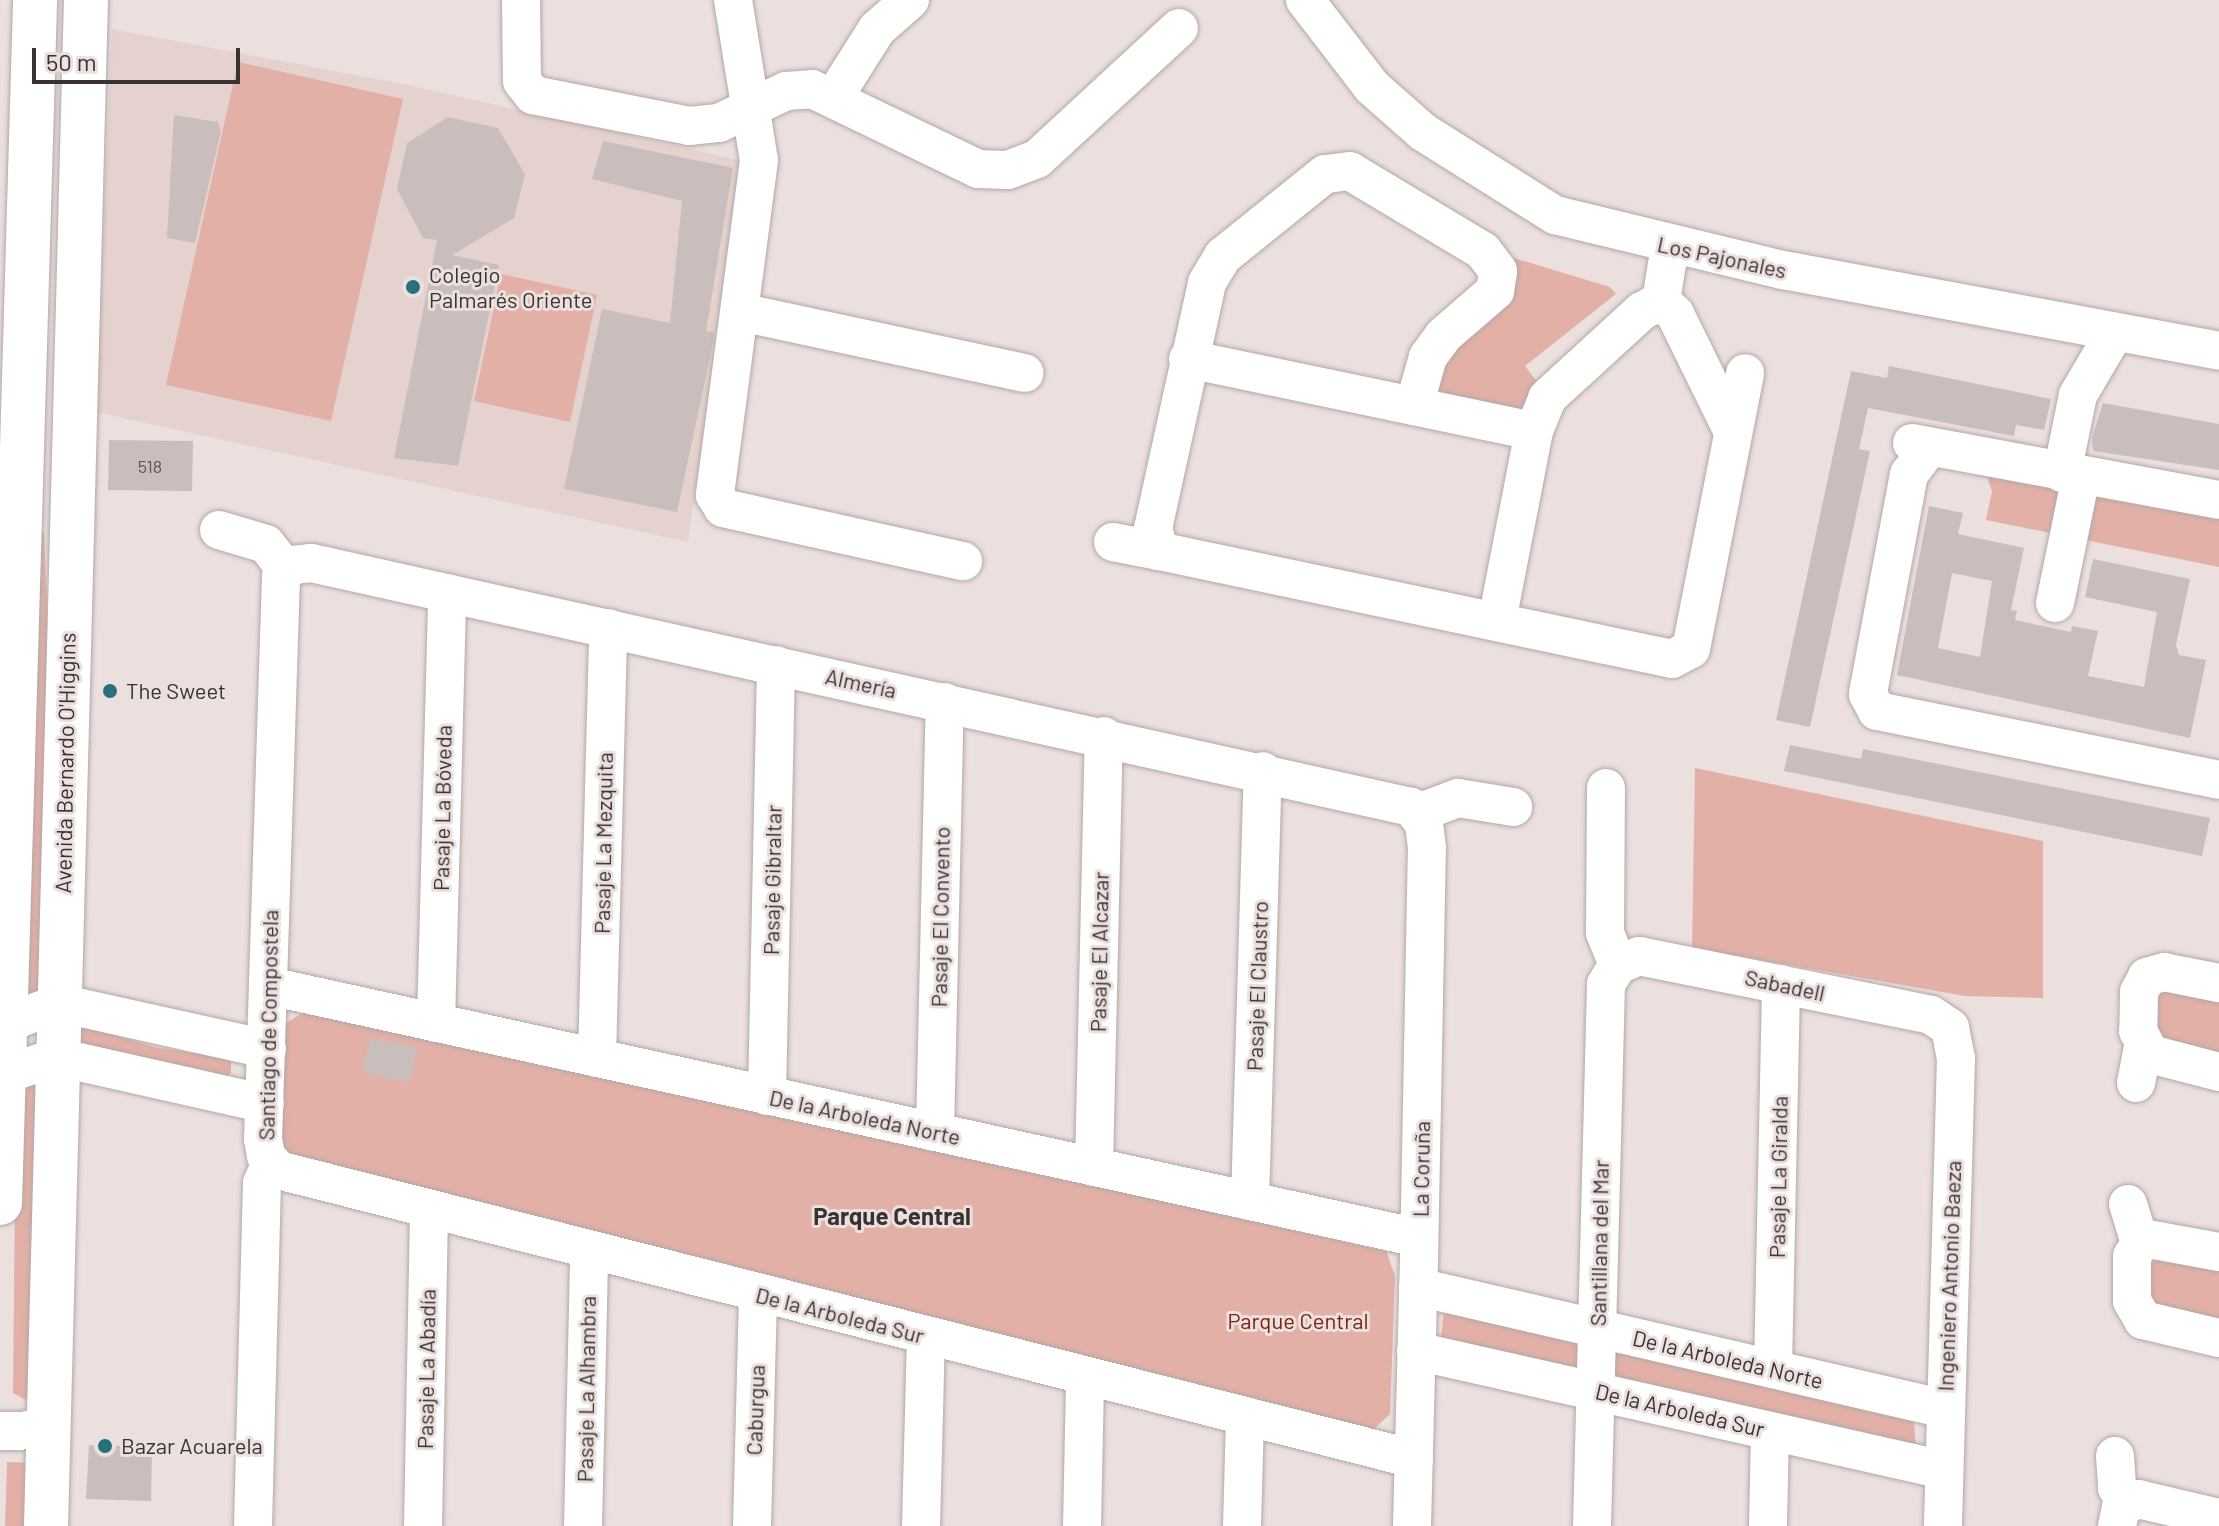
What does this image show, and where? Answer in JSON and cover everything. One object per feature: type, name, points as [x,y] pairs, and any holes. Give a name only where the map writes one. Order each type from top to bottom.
[{"type":"main road","points":[[0,1203],[5,1024],[6,732],[35,0]]},
{"type":"main road","name":"Avenida Bernardo O'Higgins","points":[[46,1526],[86,0]]},
{"type":"main road","points":[[12,543],[53,532],[69,566]]},
{"type":"street","points":[[521,0],[522,81],[533,95],[689,126],[719,123],[751,104],[793,90],[812,89],[978,169],[1008,170],[1037,159],[1179,28]]},
{"type":"street","points":[[733,0],[759,160],[715,495],[723,508],[963,561]]},
{"type":"street","points":[[834,97],[877,29],[910,0]]},
{"type":"street","name":"Los Pajonales","points":[[1305,0],[1372,87],[1466,163],[1555,215],[1670,246],[2219,351]]},
{"type":"street","points":[[1159,551],[1153,528],[1207,283],[1223,256],[1325,174],[1350,171],[1483,251],[1498,271],[1495,291],[1443,336],[1428,357],[1414,406]]},
{"type":"street","points":[[1497,621],[1534,431],[1547,398],[1562,380],[1662,293],[1670,246]]},
{"type":"street","points":[[1662,293],[1732,430]]},
{"type":"street","points":[[740,312],[1025,373]]},
{"type":"street","points":[[2055,603],[2072,474],[2078,395],[2061,323]]},
{"type":"street","points":[[2078,395],[2115,332]]},
{"type":"street","points":[[1188,359],[1534,431]]},
{"type":"street","points":[[1113,542],[1672,659],[1691,649],[1733,447],[1732,430],[1745,373]]},
{"type":"street","points":[[2219,500],[1920,446],[1909,474],[1868,694],[1877,711],[2219,780]]},
{"type":"street","points":[[219,530],[266,544],[286,570]]},
{"type":"street","name":"Almería","points":[[286,570],[311,563],[1399,801],[1418,813]]},
{"type":"street","name":"Santiago de Compostela","points":[[253,1526],[262,1191],[271,1163],[264,1148],[278,590],[286,570]]},
{"type":"street","name":"Pasaje La Bóveda","points":[[436,1023],[447,593]]},
{"type":"street","name":"Pasaje La Mezquita","points":[[597,1058],[608,628]]},
{"type":"street","name":"Pasaje Gibraltar","points":[[767,1096],[776,665]]},
{"type":"street","name":"Pasaje El Convento","points":[[935,1132],[945,702]]},
{"type":"street","name":"Pasaje El Alcazar","points":[[1094,1167],[1104,736]]},
{"type":"street","name":"Pasaje El Claustro","points":[[1250,1201],[1263,771]]},
{"type":"street","points":[[1606,788],[1605,933],[1618,965]]},
{"type":"street","points":[[1418,813],[1458,798],[1513,807]]},
{"type":"street","name":"La Coruña","points":[[1412,1526],[1427,848],[1418,813]]},
{"type":"street","name":"Sabadell","points":[[1618,965],[1651,957],[1931,1015],[1950,1028]]},
{"type":"street","points":[[2219,983],[2164,972],[2144,960],[2139,992],[2140,1065],[2158,1057],[2219,1072]]},
{"type":"street","name":"Santillana del Mar","points":[[1592,1526],[1606,984],[1618,965]]},
{"type":"street","name":"Pasaje La Giralda","points":[[1773,1369],[1781,984]]},
{"type":"street","name":"De la Arboleda Norte","points":[[268,1018],[312,996],[1419,1238]]},
{"type":"street","points":[[5,1024],[59,1003],[268,1018]]},
{"type":"street","name":"Ingeniero Antonio Baeza","points":[[1943,1526],[1956,1058],[1950,1028]]},
{"type":"street","points":[[2,1076],[57,1057],[265,1104]]},
{"type":"street","name":"De la Arboleda Sur","points":[[271,1163],[295,1179],[1414,1459]]},
{"type":"street","points":[[2128,1204],[2139,1241],[2132,1256],[2132,1301],[2137,1315],[2219,1338]]},
{"type":"street","name":"Pasaje La Abadía","points":[[423,1526],[429,1212]]},
{"type":"street","points":[[2139,1241],[2154,1237],[2219,1252]]},
{"type":"street","name":"Pasaje La Alhambra","points":[[583,1526],[589,1253]]},
{"type":"street","name":"De la Arboleda Norte","points":[[1418,1287],[1945,1409]]},
{"type":"street","name":"Caburgua","points":[[752,1526],[758,1295]]},
{"type":"street","points":[[921,1526],[926,1337]]},
{"type":"street","name":"De la Arboleda Sur","points":[[1416,1351],[1944,1470]]},
{"type":"street","points":[[1082,1526],[1085,1377]]},
{"type":"street","points":[[1242,1526],[1245,1417]]},
{"type":"street","points":[[0,1431],[49,1430]]},
{"type":"street","points":[[1768,1526],[1770,1431]]},
{"type":"street","points":[[2115,1456],[2121,1514],[2144,1500],[2219,1518]]},
{"type":"shaded area","name":"Colegio Palmarés Oriente","points":[[112,29],[408,85],[742,161],[688,542],[96,412]]},
{"type":"green space","points":[[238,62],[403,99],[331,421],[166,385]]},
{"type":"green space","points":[[1514,258],[1610,287],[1616,294],[1525,366],[1538,383],[1519,418],[1427,390],[1431,370],[1499,307]]},
{"type":"green space","points":[[501,274],[597,295],[570,422],[474,401]]},
{"type":"green space","points":[[1985,471],[2219,513],[2219,567],[1986,520],[1992,491]]},
{"type":"green space","points":[[31,531],[44,533],[51,696],[38,1004],[13,982]]},
{"type":"green space","points":[[1695,768],[2043,841],[2043,998],[1965,996],[1692,948]]},
{"type":"green space","points":[[2169,991],[2219,1003],[2219,1062],[2155,1044],[2152,996]]},
{"type":"green space","name":"Parque Central","points":[[308,1010],[1386,1251],[1395,1276],[1390,1414],[1374,1429],[279,1158],[284,1024]]},
{"type":"green space","points":[[83,1025],[154,1047],[231,1059],[231,1073],[211,1088],[78,1048]]},
{"type":"green space","points":[[32,1085],[44,1092],[28,1401],[13,1393],[16,1093]]},
{"type":"green space","points":[[2167,1252],[2219,1259],[2219,1327],[2144,1306],[2152,1263]]},
{"type":"green space","points":[[1444,1311],[1914,1422],[1916,1451],[1441,1338]]},
{"type":"green space","points":[[7,1462],[33,1463],[32,1526],[5,1526]]},
{"type":"building","points":[[174,115],[218,122],[221,131],[195,243],[167,238]]},
{"type":"building","points":[[448,117],[498,128],[525,174],[514,218],[452,255],[499,265],[458,466],[394,458],[437,240],[423,238],[397,189],[407,143]]},
{"type":"building","points":[[603,141],[733,168],[706,331],[714,332],[712,348],[677,512],[564,489],[602,309],[670,323],[682,201],[592,179]]},
{"type":"building","points":[[1889,366],[2051,399],[2044,430],[2016,425],[2014,436],[1868,408],[1859,449],[1870,451],[1810,727],[1776,720],[1851,371],[1887,378]]},
{"type":"building","points":[[2103,403],[2219,424],[2219,470],[2093,451],[2092,438]]},
{"type":"building","points":[[109,440],[193,441],[192,491],[108,490]]},
{"type":"building","points":[[1929,506],[1963,513],[1958,534],[2024,548],[2011,610],[2017,611],[2015,620],[2071,632],[2072,626],[2098,631],[2088,676],[2144,687],[2157,612],[2085,597],[2093,559],[2190,579],[2176,645],[2179,655],[2206,660],[2190,738],[1897,675]],"holes":[[[1952,573],[1992,581],[1980,657],[1938,648]]]},
{"type":"building","points":[[1790,745],[1861,759],[1863,749],[2210,818],[2202,856],[1784,771]]},
{"type":"building","points":[[370,1038],[417,1048],[409,1083],[362,1072]]},
{"type":"building","points":[[89,1445],[152,1447],[151,1501],[86,1499]]},
{"type":"place","name":"Colegio Palmarés Oriente","points":[[413,287]]},
{"type":"place","name":"The Sweet","points":[[110,691]]},
{"type":"place","name":"Bazar Acuarela","points":[[105,1446]]},
{"type":"district","name":"Parque Central","points":[[892,1216]]}]
